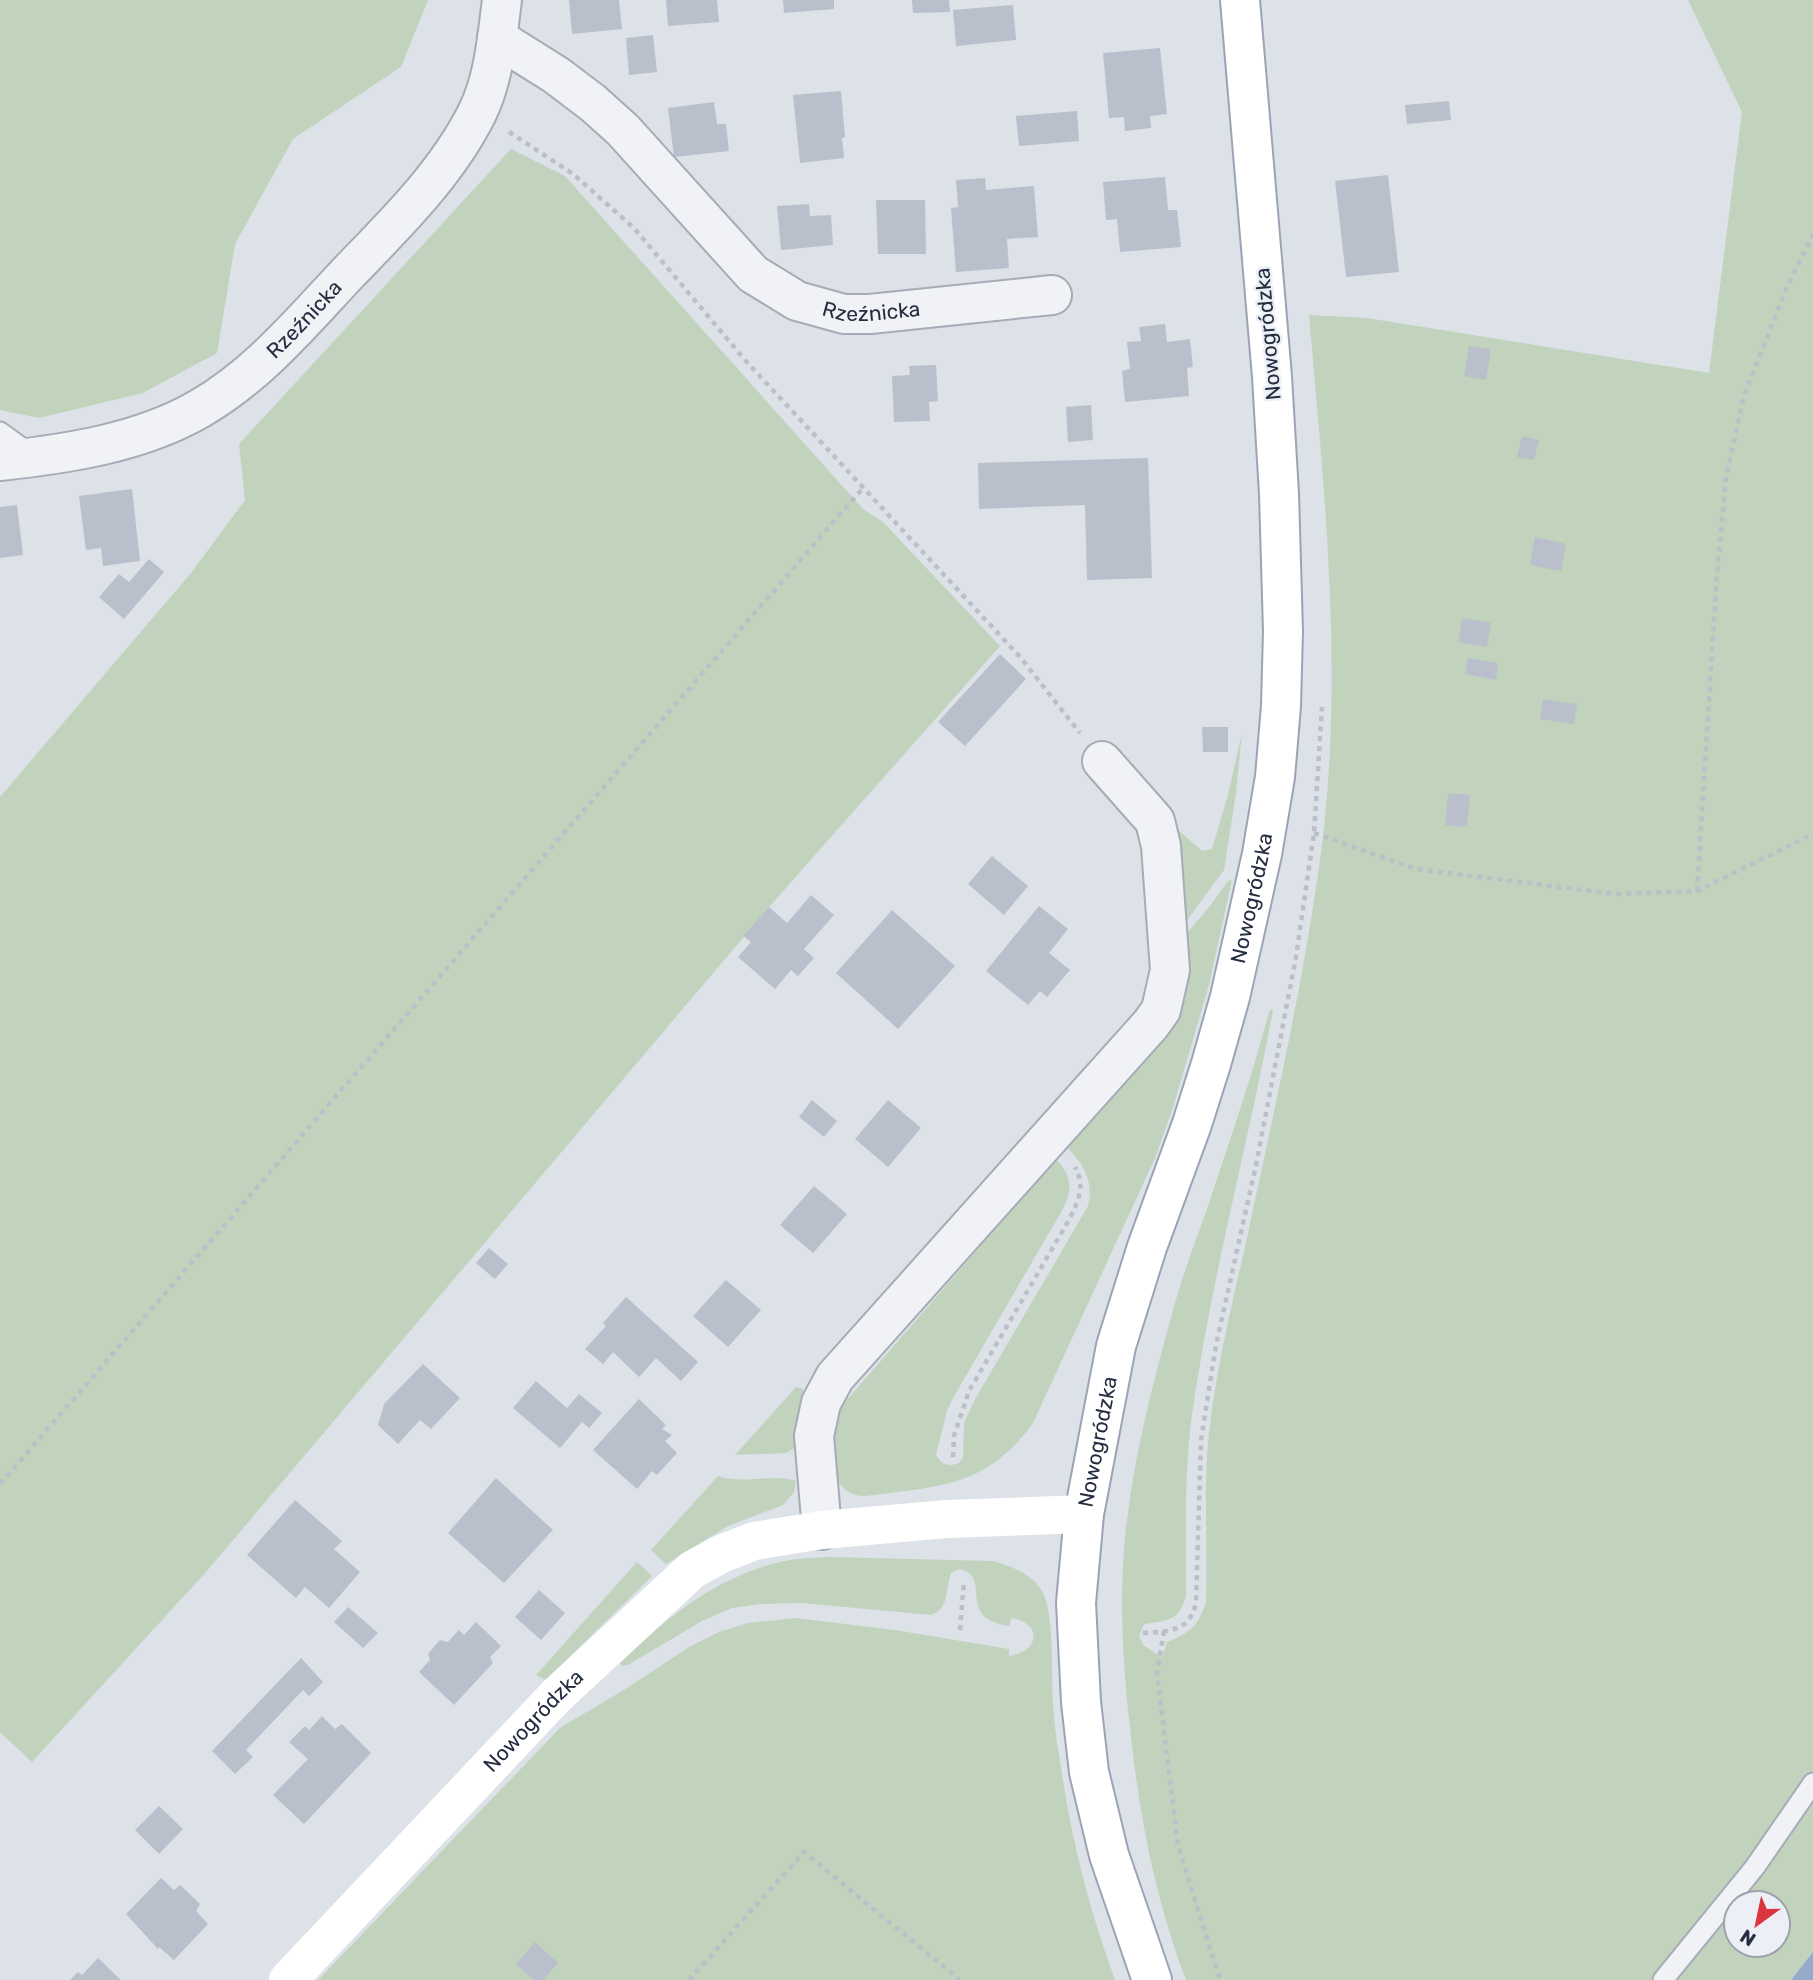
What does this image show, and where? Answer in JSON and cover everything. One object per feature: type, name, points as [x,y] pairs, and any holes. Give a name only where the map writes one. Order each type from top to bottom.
[{"type":"main road","name":"Nowogródzka","points":[[288,1980],[557,1695],[692,1570],[721,1554],[754,1541],[822,1530],[947,1519],[1084,1514],[1116,1346],[1147,1247],[1192,1124],[1230,997],[1262,854],[1275,777],[1281,706],[1283,631],[1279,494],[1271,363],[1240,0]]},
{"type":"main road","points":[[1084,1514],[1076,1604],[1081,1702],[1089,1772],[1109,1855],[1152,1980]]},
{"type":"street","name":"Rzeźnicka","points":[[17,459],[109,443],[154,430],[197,411],[235,386],[270,356],[415,200],[454,153],[477,112],[489,80],[502,0]]},
{"type":"street","name":"Rzeźnicka","points":[[497,38],[556,75],[603,112],[623,130],[753,274],[797,301],[844,314],[870,314],[1052,295]]},
{"type":"street","points":[[822,1530],[814,1436],[821,1403],[835,1377],[1161,1010],[1169,979],[1169,949],[1161,846],[1156,821],[1102,761]]},
{"type":"lane","points":[[0,432],[21,445],[17,459]]},
{"type":"lane","points":[[1663,1980],[1755,1867],[1813,1783]]},
{"type":"path","points":[[477,112],[573,174],[634,228],[745,360],[1020,657],[1102,761]]},
{"type":"path","points":[[1697,891],[1717,575],[1726,477],[1744,395],[1787,287],[1813,235]]},
{"type":"path","points":[[0,1484],[863,488]]},
{"type":"path","points":[[1314,833],[1416,869],[1602,894],[1697,891],[1813,834]]},
{"type":"path","points":[[953,1457],[954,1436],[969,1391],[1080,1199],[1082,1188],[1076,1170],[1049,1137]]},
{"type":"path","points":[[960,1630],[964,1581]]},
{"type":"path","points":[[1164,1631],[1157,1673],[1178,1845],[1220,1980]]},
{"type":"path","points":[[689,1980],[804,1852],[960,1980]]},
{"type":"green space","points":[[0,0],[428,0],[401,67],[293,139],[235,244],[217,353],[143,393],[39,418],[0,410]]},
{"type":"green space","points":[[1688,0],[1813,0],[1813,1952],[1791,1980],[1186,1980],[1165,1919],[1138,1792],[1124,1657],[1123,1562],[1133,1477],[1161,1356],[1181,1284],[1270,1009],[1273,1010],[1209,1313],[1192,1415],[1187,1483],[1186,1595],[1176,1615],[1166,1620],[1144,1624],[1139,1636],[1143,1645],[1162,1657],[1167,1642],[1192,1628],[1206,1602],[1206,1475],[1212,1409],[1224,1339],[1298,991],[1323,836],[1329,771],[1331,641],[1325,510],[1309,315],[1367,318],[1709,373],[1742,112]]},
{"type":"green space","points":[[511,149],[565,176],[863,509],[883,522],[1000,646],[769,907],[206,1572],[32,1762],[0,1732],[0,797],[191,573],[245,500],[239,444]]},
{"type":"green space","points":[[1242,733],[1224,870],[1177,931],[1169,822],[1202,851],[1212,849]]},
{"type":"green space","points":[[1232,880],[1209,985],[1156,1156],[1033,1423],[997,1460],[979,1472],[959,1480],[916,1490],[866,1496],[853,1494],[843,1488],[837,1478],[831,1453],[833,1427],[840,1410],[1056,1159],[1069,1181],[1069,1193],[1064,1207],[947,1411],[936,1454],[940,1461],[948,1465],[959,1463],[963,1458],[964,1423],[974,1401],[1088,1206],[1090,1189],[1086,1174],[1067,1147],[1156,1043],[1178,944],[1228,881]]},
{"type":"green space","points":[[796,1387],[805,1393],[796,1447],[786,1453],[735,1455]]},
{"type":"green space","points":[[718,1476],[796,1481],[794,1492],[783,1505],[728,1526],[666,1564],[651,1550]]},
{"type":"green space","points":[[829,1557],[993,1561],[1014,1568],[1038,1585],[1049,1614],[1055,1727],[1070,1821],[1097,1928],[1115,1980],[318,1980],[561,1727],[689,1647],[719,1632],[748,1623],[796,1618],[895,1630],[1009,1649],[1009,1656],[1027,1649],[1032,1644],[1034,1637],[1029,1625],[1011,1618],[1010,1626],[993,1622],[983,1615],[978,1606],[974,1579],[969,1573],[958,1569],[951,1573],[944,1603],[931,1615],[802,1603],[732,1608],[702,1621],[628,1665],[622,1666],[620,1663],[675,1614],[716,1587],[738,1576],[790,1560]]},
{"type":"green space","points":[[637,1562],[652,1576],[546,1680],[536,1675]]},
{"type":"water","points":[[1813,1952],[1813,1980],[1791,1980]]},
{"type":"building","points":[[569,0],[619,0],[622,29],[572,34]]},
{"type":"building","points":[[666,0],[717,0],[719,22],[668,26]]},
{"type":"building","points":[[783,0],[834,0],[834,9],[784,13]]},
{"type":"building","points":[[912,0],[949,0],[950,12],[913,13]]},
{"type":"building","points":[[1013,5],[1016,40],[956,46],[953,10]]},
{"type":"building","points":[[653,35],[657,72],[629,75],[626,38]]},
{"type":"building","points":[[1160,48],[1167,114],[1150,116],[1151,128],[1125,131],[1124,117],[1109,118],[1103,53]]},
{"type":"building","points":[[841,91],[844,158],[800,163],[793,95]]},
{"type":"building","points":[[1449,101],[1451,120],[1407,124],[1405,105]]},
{"type":"building","points":[[714,102],[717,124],[726,124],[729,151],[674,157],[668,108]]},
{"type":"building","points":[[1077,111],[1079,141],[1019,146],[1016,116]]},
{"type":"building","points":[[1388,175],[1399,272],[1346,277],[1335,181]]},
{"type":"building","points":[[1165,177],[1168,210],[1177,210],[1181,247],[1120,252],[1117,219],[1106,220],[1103,182]]},
{"type":"building","points":[[985,178],[986,190],[1034,186],[1038,237],[1007,239],[1009,268],[956,272],[951,208],[958,207],[956,180]]},
{"type":"building","points":[[876,200],[925,200],[926,254],[878,254]]},
{"type":"building","points":[[809,204],[810,216],[831,215],[833,245],[781,250],[777,206]]},
{"type":"building","points":[[1165,324],[1167,342],[1190,339],[1193,367],[1187,368],[1189,396],[1125,402],[1122,371],[1130,369],[1127,342],[1141,341],[1139,327]]},
{"type":"building","points":[[1469,346],[1491,349],[1486,380],[1464,376]]},
{"type":"building","points":[[936,365],[938,401],[929,402],[930,421],[894,422],[892,376],[910,375],[909,366]]},
{"type":"building","points":[[1091,405],[1093,440],[1068,442],[1066,407]]},
{"type":"building","points":[[1522,436],[1539,440],[1534,460],[1517,457]]},
{"type":"building","points":[[1148,458],[1152,578],[1087,580],[1085,505],[979,509],[978,463]]},
{"type":"building","points":[[132,489],[140,561],[103,566],[101,548],[86,550],[79,496]]},
{"type":"building","points":[[17,505],[23,555],[0,558],[0,507]]},
{"type":"building","points":[[1535,537],[1566,544],[1561,571],[1530,565]]},
{"type":"building","points":[[149,559],[164,572],[124,619],[99,597],[119,574],[129,582]]},
{"type":"building","points":[[1462,618],[1491,623],[1487,647],[1458,642]]},
{"type":"building","points":[[1000,654],[1026,679],[965,746],[938,722]]},
{"type":"building","points":[[1468,658],[1498,663],[1496,680],[1465,674]]},
{"type":"building","points":[[1543,699],[1577,704],[1574,724],[1540,719]]},
{"type":"building","points":[[1202,727],[1228,727],[1228,752],[1203,752]]},
{"type":"building","points":[[1448,793],[1470,795],[1467,827],[1445,825]]},
{"type":"building","points":[[992,856],[1028,886],[1004,915],[968,884]]},
{"type":"building","points":[[811,895],[834,915],[804,949],[814,958],[798,976],[791,970],[775,989],[738,957],[751,942],[743,936],[769,907],[787,923]]},
{"type":"building","points":[[1039,906],[1068,929],[1049,953],[1070,970],[1047,997],[1040,991],[1028,1005],[986,971]]},
{"type":"building","points":[[892,910],[955,966],[898,1029],[836,973]]},
{"type":"building","points":[[812,1100],[837,1121],[824,1137],[799,1117]]},
{"type":"building","points":[[888,1100],[921,1128],[888,1167],[855,1139]]},
{"type":"building","points":[[814,1186],[847,1214],[813,1253],[780,1225]]},
{"type":"building","points":[[489,1248],[508,1264],[495,1279],[476,1263]]},
{"type":"building","points":[[726,1280],[761,1310],[728,1347],[693,1316]]},
{"type":"building","points":[[626,1297],[698,1362],[681,1381],[656,1358],[639,1377],[613,1352],[603,1364],[585,1349],[606,1326],[603,1323]]},
{"type":"building","points":[[423,1364],[460,1398],[431,1429],[420,1420],[398,1444],[378,1425],[384,1404]]},
{"type":"building","points":[[536,1381],[567,1408],[579,1394],[602,1413],[589,1428],[582,1422],[560,1448],[513,1408]]},
{"type":"building","points":[[639,1399],[666,1425],[662,1429],[672,1435],[665,1441],[677,1453],[657,1475],[652,1471],[637,1489],[593,1450]]},
{"type":"building","points":[[496,1478],[553,1530],[504,1583],[448,1533]]},
{"type":"building","points":[[295,1500],[342,1541],[334,1549],[360,1572],[329,1608],[305,1587],[296,1598],[247,1555]]},
{"type":"building","points":[[539,1590],[565,1613],[541,1640],[515,1617]]},
{"type":"building","points":[[348,1607],[378,1633],[363,1648],[334,1622]]},
{"type":"building","points":[[476,1622],[501,1646],[490,1657],[493,1663],[454,1705],[419,1672],[430,1660],[428,1654],[440,1640],[448,1642],[459,1630],[464,1635]]},
{"type":"building","points":[[301,1658],[323,1682],[309,1696],[303,1690],[246,1750],[253,1757],[235,1774],[212,1751]]},
{"type":"building","points":[[322,1716],[335,1729],[342,1724],[371,1753],[304,1824],[273,1795],[308,1759],[289,1742],[305,1726],[309,1730]]},
{"type":"building","points":[[159,1806],[183,1829],[159,1854],[135,1830]]},
{"type":"building","points":[[161,1878],[174,1890],[180,1885],[200,1904],[196,1911],[208,1924],[174,1960],[159,1947],[158,1949],[126,1914]]},
{"type":"building","points":[[535,1942],[558,1963],[543,1980],[534,1980],[516,1964]]},
{"type":"building","points":[[98,1958],[121,1980],[70,1980],[78,1972],[82,1975]]}]
